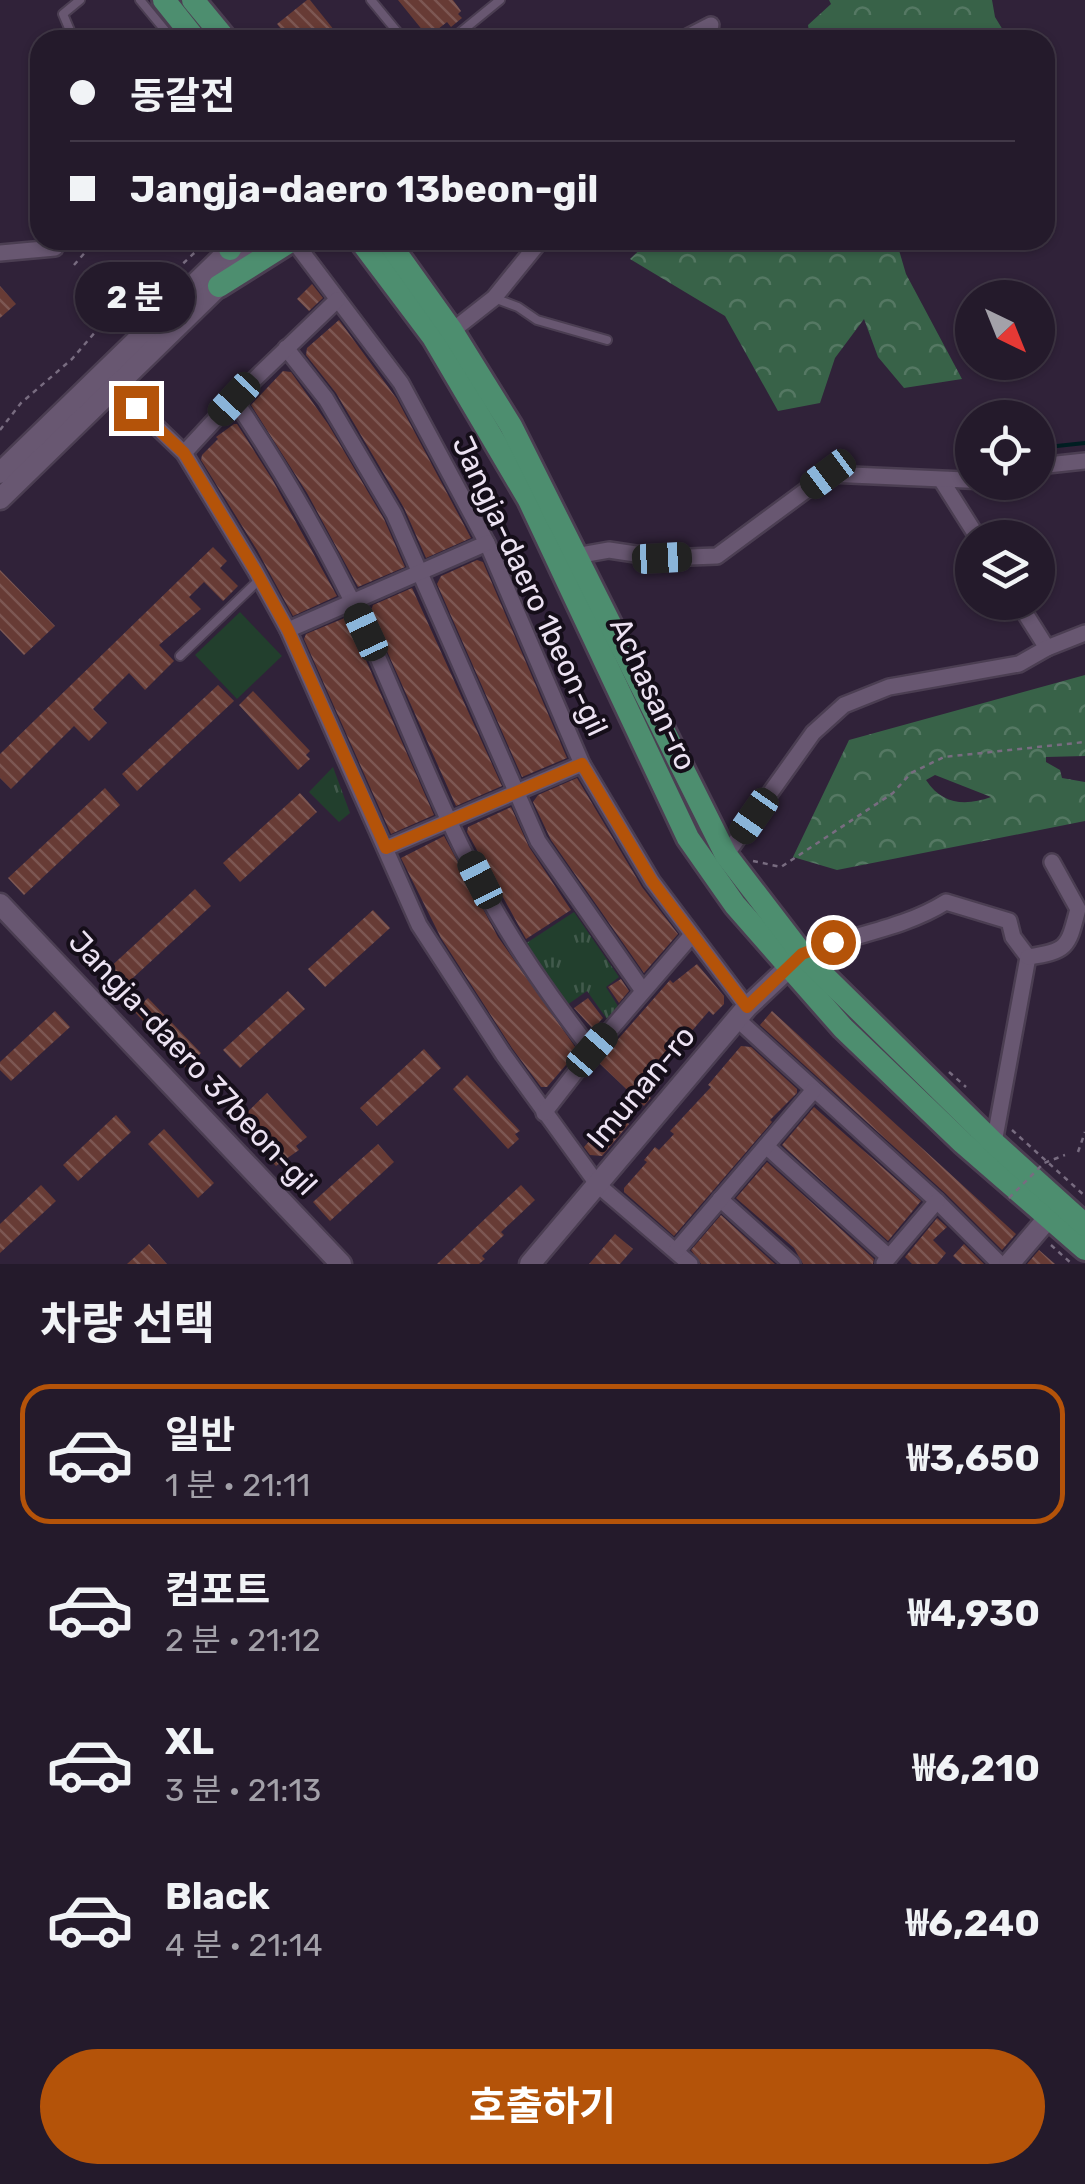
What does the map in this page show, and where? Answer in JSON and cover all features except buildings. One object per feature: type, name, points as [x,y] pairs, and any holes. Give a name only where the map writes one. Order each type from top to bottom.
[{"type":"main road","points":[[164,0],[188,30]]},
{"type":"main road","points":[[193,0],[218,30]]},
{"type":"main road","points":[[218,286],[276,250]]},
{"type":"main road","name":"Achasan-ro","points":[[368,250],[433,337],[567,559],[726,856],[842,1028],[1085,1249]]},
{"type":"main road","name":"Achasan-ro","points":[[394,250],[452,331],[511,426],[688,838],[735,905],[795,962],[998,1132],[1085,1225]]},
{"type":"street","points":[[701,30],[710,25]]},
{"type":"street","points":[[0,253],[30,249]]},
{"type":"street","points":[[0,499],[221,250]]},
{"type":"street","points":[[0,472],[256,250]]},
{"type":"street","name":"Jangja-daero 1beon-gil","points":[[300,250],[401,383],[486,543],[582,764],[652,881],[742,1013],[813,1091],[1000,1264]]},
{"type":"street","points":[[452,331],[494,298],[532,250]]},
{"type":"street","points":[[184,453],[337,300]]},
{"type":"street","points":[[286,348],[326,399],[394,514],[538,841],[643,991]]},
{"type":"street","points":[[110,378],[184,453],[260,579],[288,630],[419,925],[544,1113],[598,1185],[690,1264]]},
{"type":"street","points":[[234,399],[314,528],[352,602],[450,820],[496,910],[551,999],[592,1050]]},
{"type":"street","points":[[1055,464],[1085,461]]},
{"type":"street","points":[[567,559],[609,550],[662,558],[717,556],[828,474],[955,481]]},
{"type":"street","points":[[942,481],[967,520]]},
{"type":"street","points":[[288,630],[486,543]]},
{"type":"street","points":[[1029,620],[1047,648]]},
{"type":"street","points":[[726,856],[812,733],[844,705],[889,687],[1019,664],[1085,634]]},
{"type":"street","points":[[386,848],[582,764]]},
{"type":"street","points":[[1028,957],[1058,953],[1069,943],[1078,909],[1052,862]]},
{"type":"street","points":[[795,962],[833,942],[922,916],[946,902],[1008,921],[1012,937],[1028,957],[998,1132]]},
{"type":"street","name":"Jangja-daero 37beon-gil","points":[[0,904],[342,1264]]},
{"type":"street","points":[[544,1113],[592,1050],[691,936]]},
{"type":"street","name":"Imunan-ro","points":[[530,1264],[742,1013],[795,962]]},
{"type":"street","points":[[676,1251],[813,1091]]},
{"type":"street","points":[[766,1146],[886,1261],[936,1201]]},
{"type":"street","points":[[720,1199],[792,1264]]},
{"type":"street","points":[[1009,1264],[1049,1218]]},
{"type":"lane","points":[[70,30],[63,14],[80,0]]},
{"type":"lane","points":[[140,0],[165,30]]},
{"type":"lane","points":[[371,0],[396,30]]},
{"type":"lane","points":[[464,30],[500,0]]},
{"type":"lane","points":[[494,298],[538,320],[607,340]]},
{"type":"lane","points":[[180,656],[260,579]]},
{"type":"path","points":[[74,265],[87,250]]},
{"type":"path","points":[[0,430],[22,404],[72,359],[102,322],[144,287],[214,250]]},
{"type":"path","points":[[726,856],[781,867],[893,794],[911,774],[944,758],[1085,742]]},
{"type":"path","points":[[937,1061],[966,1088]]},
{"type":"path","points":[[998,1132],[1085,1196]]},
{"type":"path","points":[[1078,1152],[1085,1132]]},
{"type":"path","points":[[1010,1198],[1044,1163],[1064,1155]]},
{"type":"green space","points":[[829,0],[992,0],[1003,30],[809,30],[808,25],[831,4]]},
{"type":"green space","points":[[639,250],[899,250],[906,274],[955,366],[956,380],[904,388],[878,357],[864,319],[835,358],[820,403],[778,411],[725,316],[630,259]]},
{"type":"green space","points":[[240,612],[282,656],[237,699],[195,655]]},
{"type":"green space","points":[[1085,675],[1085,756],[1046,757],[1046,762],[1060,770],[1062,778],[1085,782],[1085,821],[837,870],[793,857],[849,740]],"holes":[[[935,775],[991,797],[973,802],[947,799],[926,780]]]},
{"type":"green space","points":[[333,767],[350,813],[339,822],[309,792]]},
{"type":"green space","points":[[574,912],[619,977],[606,987],[621,1011],[609,1022],[587,991],[567,1005],[525,944]]},
{"type":"waterway","points":[[1055,446],[1085,443]]},
{"type":"route","points":[[136,408],[184,453],[255,570],[288,630],[386,848],[582,764],[652,881],[747,1007],[802,954],[833,942]]}]
